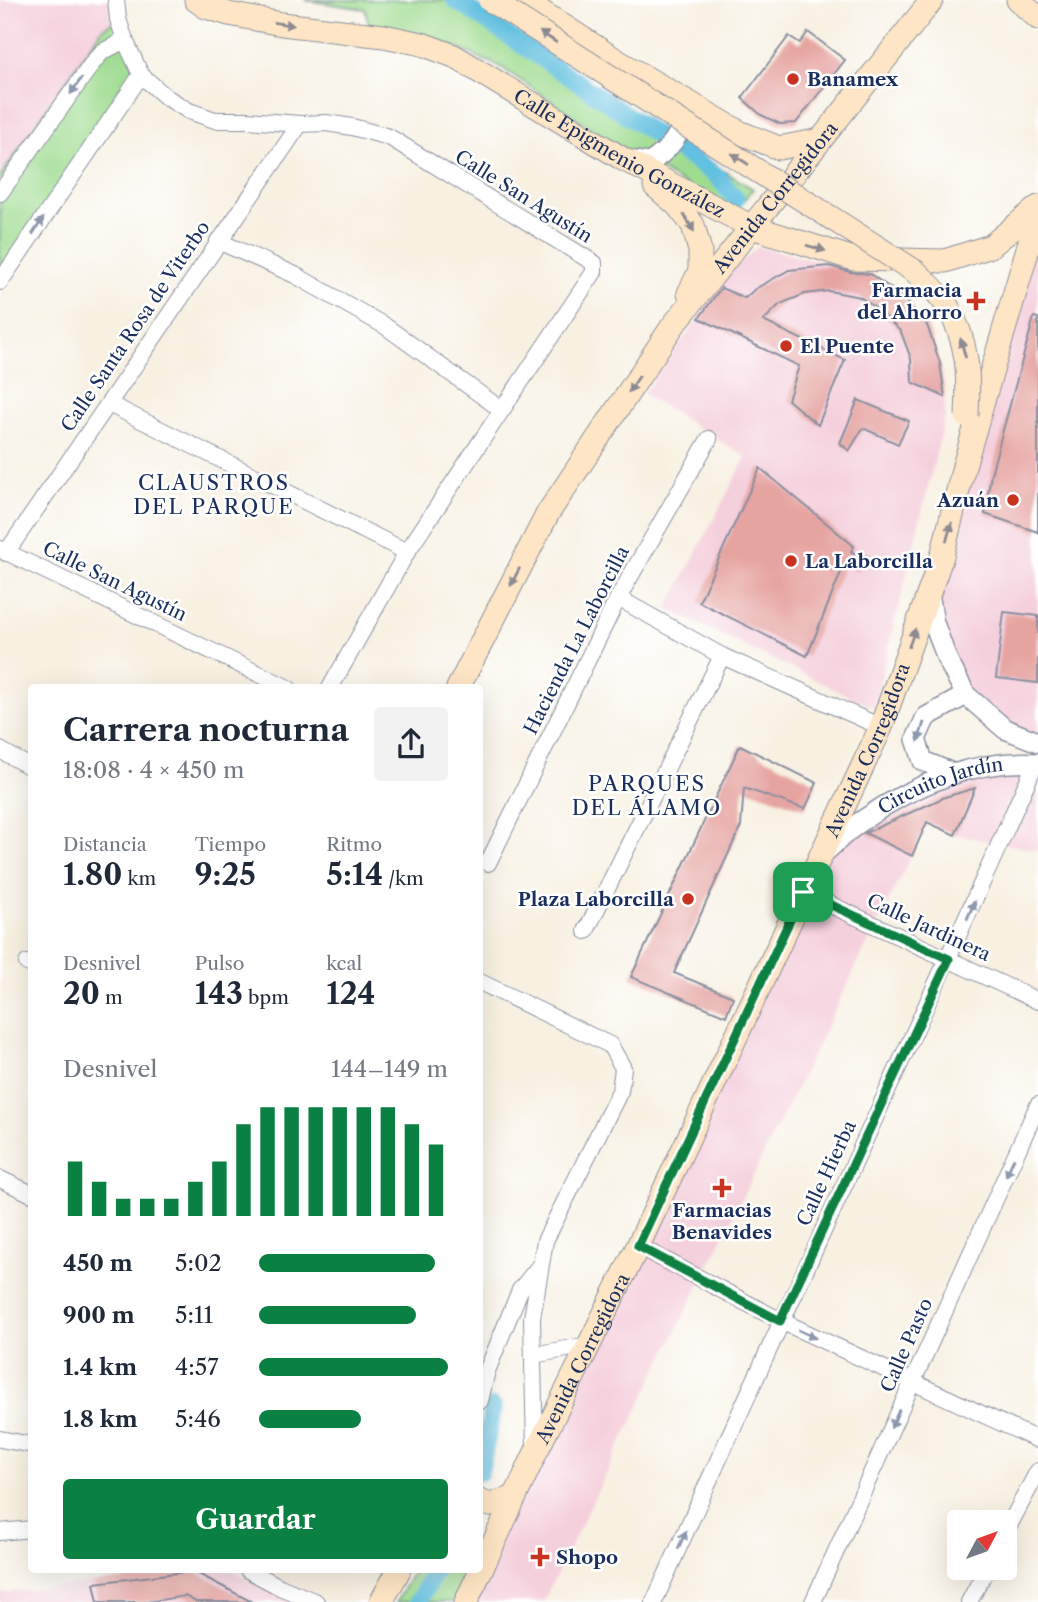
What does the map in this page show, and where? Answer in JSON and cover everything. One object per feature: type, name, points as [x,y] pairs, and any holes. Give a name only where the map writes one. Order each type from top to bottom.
[{"type":"main road","name":"Calle Epigmenio González","points":[[195,0],[229,14],[282,24],[384,36],[422,44],[454,56],[623,159],[752,227],[854,259],[945,261],[991,246],[1038,207]]},
{"type":"main road","points":[[490,0],[916,272],[945,303],[960,334],[969,368],[967,416]]},
{"type":"main road","points":[[523,0],[741,134],[779,148],[820,140]]},
{"type":"main road","points":[[1018,0],[1038,18]]},
{"type":"main road","name":"Avenida Corregidora","points":[[460,684],[548,513],[672,327],[932,2]]},
{"type":"main road","points":[[623,159],[676,204],[693,225],[700,271],[672,327]]},
{"type":"main road","name":"Avenida Corregidora","points":[[483,1564],[638,1246],[881,727],[951,526],[964,466],[1038,214]]},
{"type":"main road","points":[[483,1502],[490,1505],[515,1497]]},
{"type":"main road","points":[[483,1530],[489,1551]]},
{"type":"main road","points":[[381,1602],[397,1573]]},
{"type":"main road","name":"Avenida Corregidora","points":[[466,1602],[479,1573]]},
{"type":"street","name":"Calle San Agustín","points":[[117,0],[118,19],[124,40],[141,75],[166,97],[189,111],[215,120],[326,123],[389,137],[594,263],[594,272],[407,552],[332,684]]},
{"type":"street","points":[[118,19],[130,0]]},
{"type":"street","points":[[0,193],[94,61],[102,52],[124,40]]},
{"type":"street","points":[[0,282],[141,75]]},
{"type":"street","points":[[623,159],[649,163],[663,155],[676,138],[683,115],[681,99]]},
{"type":"street","name":"Calle Santa Rosa de Viterbo","points":[[3,550],[108,404],[300,124]]},
{"type":"street","points":[[218,241],[295,275],[385,326],[502,410]]},
{"type":"street","points":[[108,404],[407,552]]},
{"type":"street","points":[[964,466],[967,416]]},
{"type":"street","name":"Hacienda La Laborcilla","points":[[488,863],[618,598],[709,439]]},
{"type":"street","name":"Calle San Agustín","points":[[3,550],[280,684]]},
{"type":"street","name":"Circuito Jardín","points":[[929,593],[934,624],[947,659],[966,695],[1005,729],[1038,742]]},
{"type":"street","points":[[618,598],[722,656],[881,727]]},
{"type":"street","points":[[586,931],[722,656]]},
{"type":"street","points":[[952,773],[923,761],[916,739],[926,717],[966,695]]},
{"type":"street","points":[[0,750],[28,766]]},
{"type":"street","name":"Circuito Jardín","points":[[818,858],[863,820],[914,790],[952,773],[995,764],[1037,763]]},
{"type":"street","name":"Calle Hierba","points":[[654,1602],[1037,763]]},
{"type":"street","name":"Calle Jardinera","points":[[803,892],[1038,1001]]},
{"type":"street","points":[[483,983],[610,1045],[623,1069],[620,1091],[545,1241],[532,1318],[535,1454]]},
{"type":"street","name":"Calle Pasto","points":[[813,1602],[1038,1105]]},
{"type":"street","points":[[0,1179],[28,1192]]},
{"type":"street","points":[[638,1246],[780,1321],[1038,1440]]},
{"type":"street","points":[[483,1388],[487,1371],[520,1290],[541,1263]]},
{"type":"street","points":[[533,1355],[589,1345]]},
{"type":"street","points":[[0,1438],[28,1444]]},
{"type":"street","points":[[1017,1511],[1038,1471]]},
{"type":"street","points":[[0,1532],[28,1529]]},
{"type":"street","points":[[254,1573],[316,1602]]},
{"type":"street","points":[[969,1602],[981,1580]]},
{"type":"street","points":[[366,1602],[381,1602]]},
{"type":"shaded area","points":[[0,0],[116,0],[118,19],[102,29],[0,177]]},
{"type":"shaded area","points":[[1038,214],[1038,742],[966,695],[934,623],[942,556]]},
{"type":"shaded area","points":[[758,247],[870,274],[903,297],[927,325],[940,363],[945,417],[874,708],[667,609],[746,457],[643,394],[699,318],[714,286]]},
{"type":"shaded area","points":[[1038,763],[1038,850],[955,835],[927,823],[543,1602],[466,1602],[480,1573],[483,1573],[483,1566],[818,858],[914,790]]},
{"type":"shaded area","points":[[175,1573],[236,1573],[293,1602],[0,1602],[0,1593]]},
{"type":"green space","points":[[305,0],[452,0],[524,49],[753,189],[733,213],[610,141],[501,67],[434,38],[369,25],[365,9]]},
{"type":"green space","points":[[118,19],[141,75],[0,282],[0,177],[102,29]]},
{"type":"green space","points":[[412,1573],[470,1573],[456,1602],[396,1602]]},
{"type":"building","name":"Banamex","points":[[808,32],[845,60],[796,123],[780,124],[761,115],[742,98],[789,36],[800,43]]},
{"type":"building","name":"El Puente","points":[[829,266],[870,274],[903,297],[927,325],[940,363],[945,397],[912,382],[911,359],[901,332],[881,312],[860,297],[829,291],[805,294],[780,304],[763,321],[845,360],[818,425],[788,400],[799,366],[699,318],[721,288],[745,298],[755,289],[789,270]]},
{"type":"building","points":[[1034,317],[1038,318],[1038,532],[985,514],[991,474]]},
{"type":"building","points":[[858,400],[909,421],[898,444],[863,428],[849,451],[840,443]]},
{"type":"building","name":"La Laborcilla","points":[[760,468],[854,546],[851,552],[868,556],[856,571],[844,565],[807,656],[699,602]]},
{"type":"building","points":[[1004,612],[1038,616],[1038,683],[996,678]]},
{"type":"building","name":"Plaza Laborcilla","points":[[740,745],[817,783],[805,809],[744,788],[741,826],[674,973],[733,997],[726,1016],[631,977]]},
{"type":"building","points":[[975,788],[955,835],[927,822],[912,856],[865,833],[945,797]]},
{"type":"building","points":[[197,1573],[252,1602],[196,1602],[185,1596],[147,1602],[98,1602],[94,1583]]},
{"type":"waterway","points":[[455,0],[716,175],[736,199]]},
{"type":"waterway","points":[[483,1457],[493,1407]]},
{"type":"waterway","points":[[418,1602],[433,1573]]},
{"type":"place","name":"Banamex","points":[[793,79]]},
{"type":"place","name":"Farmacia del Ahorro","points":[[976,301]]},
{"type":"place","name":"El Puente","points":[[786,346]]},
{"type":"place","name":"Azuán","points":[[1013,500]]},
{"type":"place","name":"La Laborcilla","points":[[791,561]]},
{"type":"place","name":"Plaza Laborcilla","points":[[688,899]]},
{"type":"place","name":"Farmacias Benavides","points":[[722,1188]]},
{"type":"place","name":"Shopo","points":[[540,1557]]},
{"type":"district","name":"CLAUSTROS DEL PARQUE","points":[[214,495]]},
{"type":"district","name":"PARQUES DEL ÁLAMO","points":[[647,796]]},
{"type":"route","points":[[803,892],[949,959],[780,1321],[638,1246],[803,892]]}]
